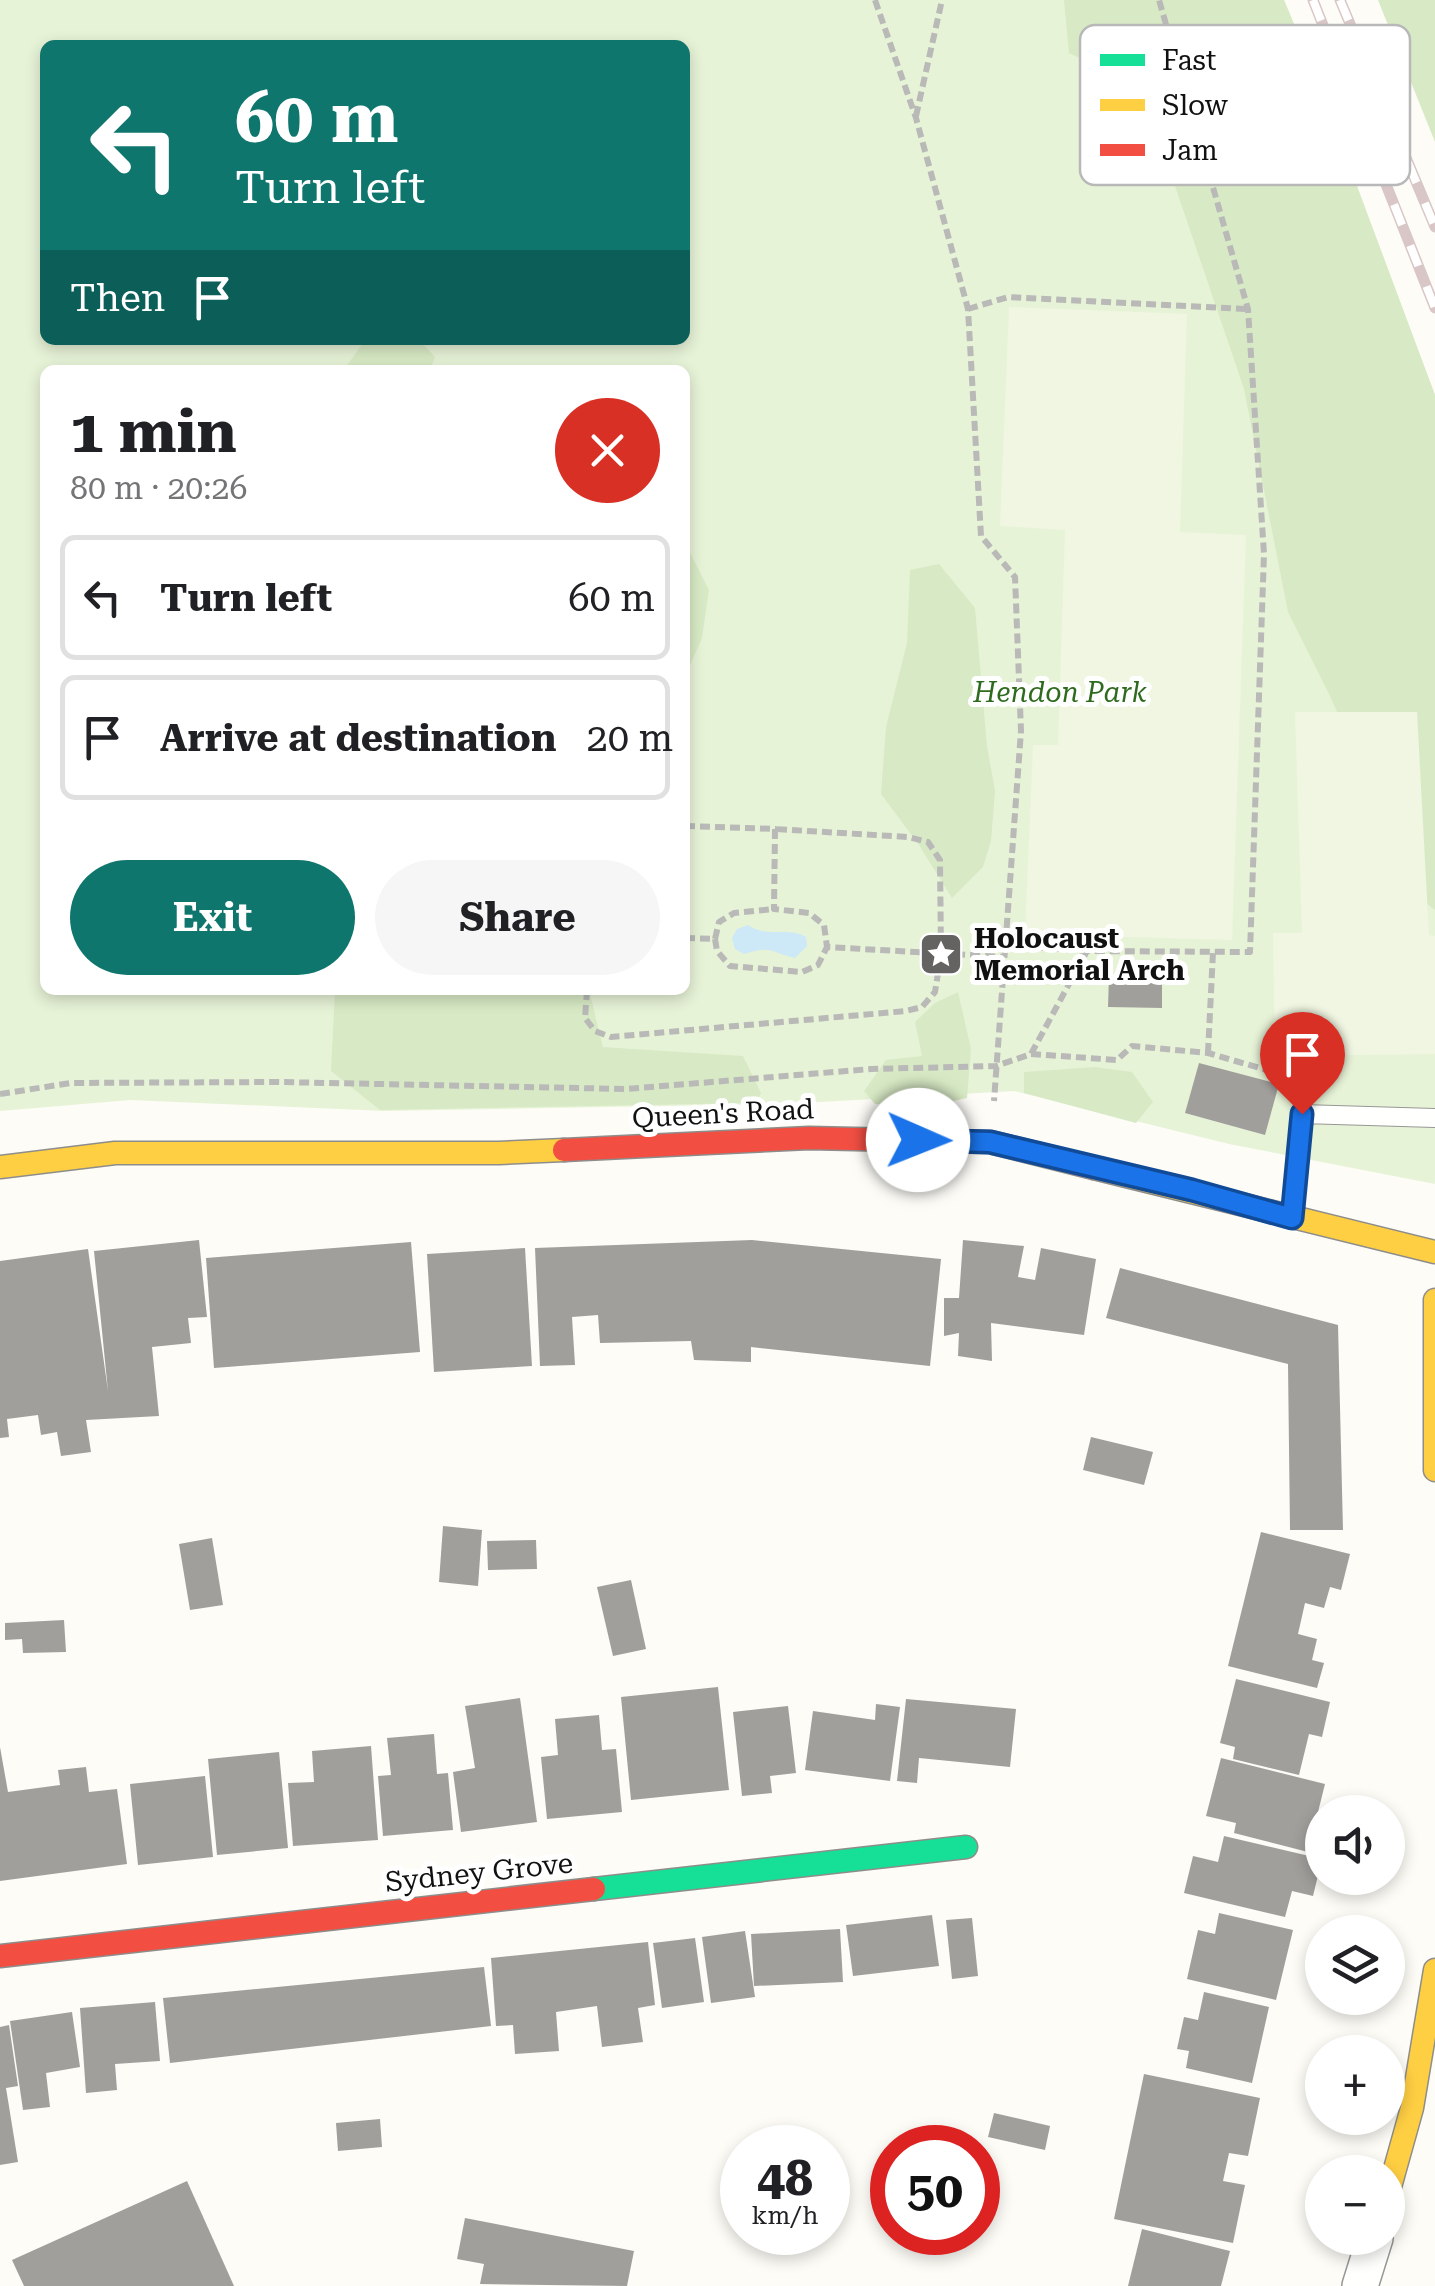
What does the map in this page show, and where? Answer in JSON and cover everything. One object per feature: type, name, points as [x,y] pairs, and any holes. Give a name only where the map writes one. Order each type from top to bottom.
[{"type":"main road","name":"Queen's Road","points":[[0,1168],[114,1154],[499,1154],[809,1138],[990,1142],[1354,1230],[1433,1261]]},
{"type":"main road","points":[[1435,1300],[1435,1470]]},
{"type":"main road","name":"Sydney Grove","points":[[0,1956],[966,1847]]},
{"type":"main road","points":[[1399,2155],[1412,2108],[1435,1970]]},
{"type":"street","points":[[1360,2286],[1369,2255]]},
{"type":"lane","points":[[1292,1218],[1302,1114],[1435,1118]]},
{"type":"path","points":[[875,0],[916,118],[968,309],[981,536],[1016,577],[1020,730],[993,1104]]},
{"type":"path","points":[[916,118],[942,0]]},
{"type":"path","points":[[1159,0],[1166,25]]},
{"type":"path","points":[[1005,945],[1087,951],[1250,952],[1264,554],[1248,309],[1212,185]]},
{"type":"path","points":[[968,309],[1008,297],[1248,309]]},
{"type":"path","points":[[586,995],[585,1018],[595,1031],[611,1037],[906,1012],[922,1007],[935,992],[941,954],[940,860],[928,842],[908,837],[690,826]]},
{"type":"path","points":[[774,829],[774,909]]},
{"type":"path","points":[[774,909],[809,913],[824,926],[827,947],[818,965],[802,972],[730,966],[716,951],[719,922],[734,913],[774,909]]},
{"type":"path","points":[[690,938],[715,939]]},
{"type":"path","points":[[827,947],[1004,958]]},
{"type":"path","points":[[1031,1054],[1087,951]]},
{"type":"path","points":[[1208,1054],[1214,952]]},
{"type":"path","points":[[0,1094],[72,1083],[279,1082],[626,1089],[872,1069],[996,1066],[1031,1054],[1117,1060],[1132,1046],[1208,1054],[1284,1075]]},
{"type":"green space","name":"Hendon Park","points":[[0,0],[1284,0],[1294,25],[1080,25],[1080,185],[1357,185],[1435,395],[1435,1184],[1229,1144],[1014,1091],[785,1104],[384,1111],[130,1100],[0,1111]]},
{"type":"green space","points":[[1064,0],[1284,0],[1294,25],[1080,25],[1080,58],[1069,53]]},
{"type":"green space","points":[[1378,0],[1435,0],[1435,142],[1410,80],[1410,25],[1388,25]]},
{"type":"green space","points":[[1175,185],[1357,185],[1435,395],[1435,910],[1419,898],[1330,696],[1288,612],[1244,389]]},
{"type":"green space","points":[[1009,307],[1187,314],[1180,532],[1246,535],[1232,940],[1025,934],[1033,745],[1058,745],[1065,530],[1000,526]]},
{"type":"green space","points":[[362,345],[424,345],[435,357],[432,365],[348,365]]},
{"type":"green space","points":[[690,553],[709,590],[702,638],[690,665]]},
{"type":"green space","points":[[939,564],[975,608],[987,746],[995,791],[991,841],[983,867],[952,898],[881,794],[886,727],[907,643],[910,570]]},
{"type":"green space","points":[[1295,712],[1417,712],[1429,935],[1435,936],[1435,1054],[1275,1056],[1273,933],[1302,933]]},
{"type":"green space","points":[[958,992],[971,1049],[967,1098],[930,1106],[875,1104],[864,1091],[886,1060],[922,1056],[915,1022],[935,1003]]},
{"type":"green space","points":[[335,995],[590,995],[603,1047],[743,1056],[761,1093],[757,1103],[380,1110],[331,1071]]},
{"type":"green space","points":[[1095,1067],[1132,1072],[1153,1102],[1136,1123],[1024,1093],[1024,1072]]},
{"type":"water","points":[[748,925],[763,931],[799,934],[806,937],[807,946],[795,958],[766,950],[744,954],[735,949],[732,938],[737,929]]},
{"type":"building","points":[[1109,976],[1162,976],[1162,1008],[1108,1007]]},
{"type":"building","points":[[1199,1063],[1279,1084],[1265,1135],[1185,1113]]},
{"type":"building","points":[[199,1240],[207,1317],[188,1318],[191,1343],[152,1347],[159,1416],[86,1420],[91,1452],[61,1456],[57,1432],[41,1435],[38,1415],[7,1419],[9,1437],[0,1438],[0,1261],[88,1249],[108,1391],[94,1251]]},
{"type":"building","points":[[752,1240],[941,1259],[930,1366],[751,1347],[751,1362],[694,1360],[691,1341],[600,1343],[598,1315],[572,1317],[575,1365],[540,1366],[535,1248]]},
{"type":"building","points":[[963,1240],[1024,1246],[1018,1277],[1035,1280],[1041,1248],[1096,1259],[1084,1335],[991,1323],[992,1361],[958,1356],[959,1333],[944,1336],[944,1298],[959,1298]]},
{"type":"building","points":[[411,1242],[420,1352],[214,1368],[206,1258]]},
{"type":"building","points":[[525,1248],[532,1366],[434,1372],[427,1254]]},
{"type":"building","points":[[1120,1268],[1338,1325],[1343,1530],[1290,1530],[1288,1364],[1106,1318]]},
{"type":"building","points":[[1091,1437],[1153,1452],[1144,1485],[1083,1470]]},
{"type":"building","points":[[443,1526],[482,1530],[478,1586],[439,1582]]},
{"type":"building","points":[[1261,1532],[1350,1554],[1341,1590],[1330,1587],[1324,1608],[1305,1603],[1298,1634],[1317,1639],[1312,1660],[1324,1663],[1317,1688],[1228,1666]]},
{"type":"building","points":[[212,1538],[223,1605],[190,1610],[179,1544]]},
{"type":"building","points":[[536,1540],[537,1569],[488,1570],[487,1541]]},
{"type":"building","points":[[631,1580],[646,1649],[613,1656],[597,1587]]},
{"type":"building","points":[[64,1620],[66,1652],[23,1653],[22,1639],[5,1640],[5,1623]]},
{"type":"building","points":[[1236,1679],[1330,1702],[1322,1737],[1309,1734],[1299,1775],[1233,1759],[1235,1747],[1220,1743]]},
{"type":"building","points":[[718,1687],[729,1790],[631,1800],[621,1697]]},
{"type":"building","points":[[520,1698],[537,1822],[461,1832],[453,1772],[475,1768],[465,1706]]},
{"type":"building","points":[[906,1699],[1016,1709],[1010,1767],[919,1758],[917,1783],[897,1781]]},
{"type":"building","points":[[876,1704],[900,1707],[890,1781],[805,1770],[813,1711],[875,1720]]},
{"type":"building","points":[[788,1706],[796,1773],[770,1776],[772,1793],[742,1796],[733,1712]]},
{"type":"building","points":[[599,1715],[602,1750],[616,1749],[622,1812],[547,1819],[541,1757],[558,1755],[555,1719]]},
{"type":"building","points":[[434,1734],[437,1774],[448,1773],[453,1830],[383,1836],[378,1776],[391,1775],[387,1738]]},
{"type":"building","points":[[371,1746],[378,1840],[293,1846],[288,1783],[314,1782],[312,1751]]},
{"type":"building","points":[[0,1747],[8,1792],[60,1785],[58,1770],[86,1767],[89,1792],[117,1789],[127,1864],[0,1881]]},
{"type":"building","points":[[279,1752],[288,1848],[217,1855],[208,1759]]},
{"type":"building","points":[[1221,1758],[1325,1784],[1322,1795],[1305,1795],[1305,1851],[1234,1833],[1236,1823],[1206,1816]]},
{"type":"building","points":[[205,1776],[213,1857],[138,1865],[130,1784]]},
{"type":"building","points":[[1224,1836],[1305,1855],[1305,1894],[1292,1891],[1285,1917],[1184,1893],[1193,1856],[1218,1862]]},
{"type":"building","points":[[1219,1913],[1293,1930],[1276,2000],[1187,1979],[1198,1930],[1215,1934]]},
{"type":"building","points":[[932,1915],[939,1966],[853,1976],[846,1925]]},
{"type":"building","points":[[972,1918],[978,1976],[952,1979],[946,1920]]},
{"type":"building","points":[[840,1929],[843,1982],[754,1986],[751,1934]]},
{"type":"building","points":[[745,1931],[755,1997],[711,2003],[702,1937]]},
{"type":"building","points":[[695,1938],[704,2002],[662,2008],[653,1943]]},
{"type":"building","points":[[648,1942],[655,2005],[638,2008],[643,2042],[602,2047],[597,2006],[556,2012],[559,2051],[515,2054],[513,2025],[496,2026],[491,1958]]},
{"type":"building","points":[[484,1967],[491,2026],[170,2063],[163,1998]]},
{"type":"building","points":[[1204,1992],[1269,2007],[1252,2083],[1186,2068],[1189,2051],[1177,2049],[1184,2017],[1198,2020]]},
{"type":"building","points":[[155,2002],[160,2061],[115,2064],[117,2090],[86,2093],[80,2008]]},
{"type":"building","points":[[72,2012],[80,2067],[46,2073],[50,2107],[23,2110],[10,2021]]},
{"type":"building","points":[[9,2025],[18,2086],[6,2088],[18,2162],[0,2165],[0,2027]]},
{"type":"building","points":[[1144,2074],[1260,2098],[1248,2156],[1229,2153],[1223,2181],[1245,2185],[1233,2243],[1114,2219]]},
{"type":"building","points":[[994,2113],[1050,2126],[1045,2150],[1000,2140],[1000,2125],[991,2125]]},
{"type":"building","points":[[380,2119],[382,2147],[338,2151],[336,2123]]},
{"type":"building","points":[[187,2181],[234,2286],[24,2286],[12,2260]]},
{"type":"building","points":[[465,2218],[634,2251],[627,2286],[480,2284],[484,2264],[457,2259]]},
{"type":"building","points":[[1142,2229],[1230,2251],[1221,2286],[1128,2286]]},
{"type":"railway","points":[[1313,0],[1323,25]]},
{"type":"railway","points":[[1340,0],[1350,25]]},
{"type":"railway","points":[[1410,167],[1435,227]]},
{"type":"railway","points":[[1386,185],[1435,308]]},
{"type":"traffic: fast","points":[[594,1889],[966,1847]]},
{"type":"traffic: slow","points":[[0,1167],[115,1153],[564,1150]]},
{"type":"traffic: slow","points":[[1094,1168],[1435,1252]]},
{"type":"traffic: slow","points":[[1435,1300],[1435,1470]]},
{"type":"traffic: slow","points":[[1399,2155],[1412,2108],[1435,1970]]},
{"type":"traffic: jam","points":[[564,1150],[809,1138],[990,1142],[1094,1168]]},
{"type":"traffic: jam","points":[[0,1956],[594,1889]]},
{"type":"place","name":"Holocaust Memorial Arch","points":[[941,954]]},
{"type":"route","points":[[918,1140],[990,1142],[1292,1218],[1302,1114]]}]
